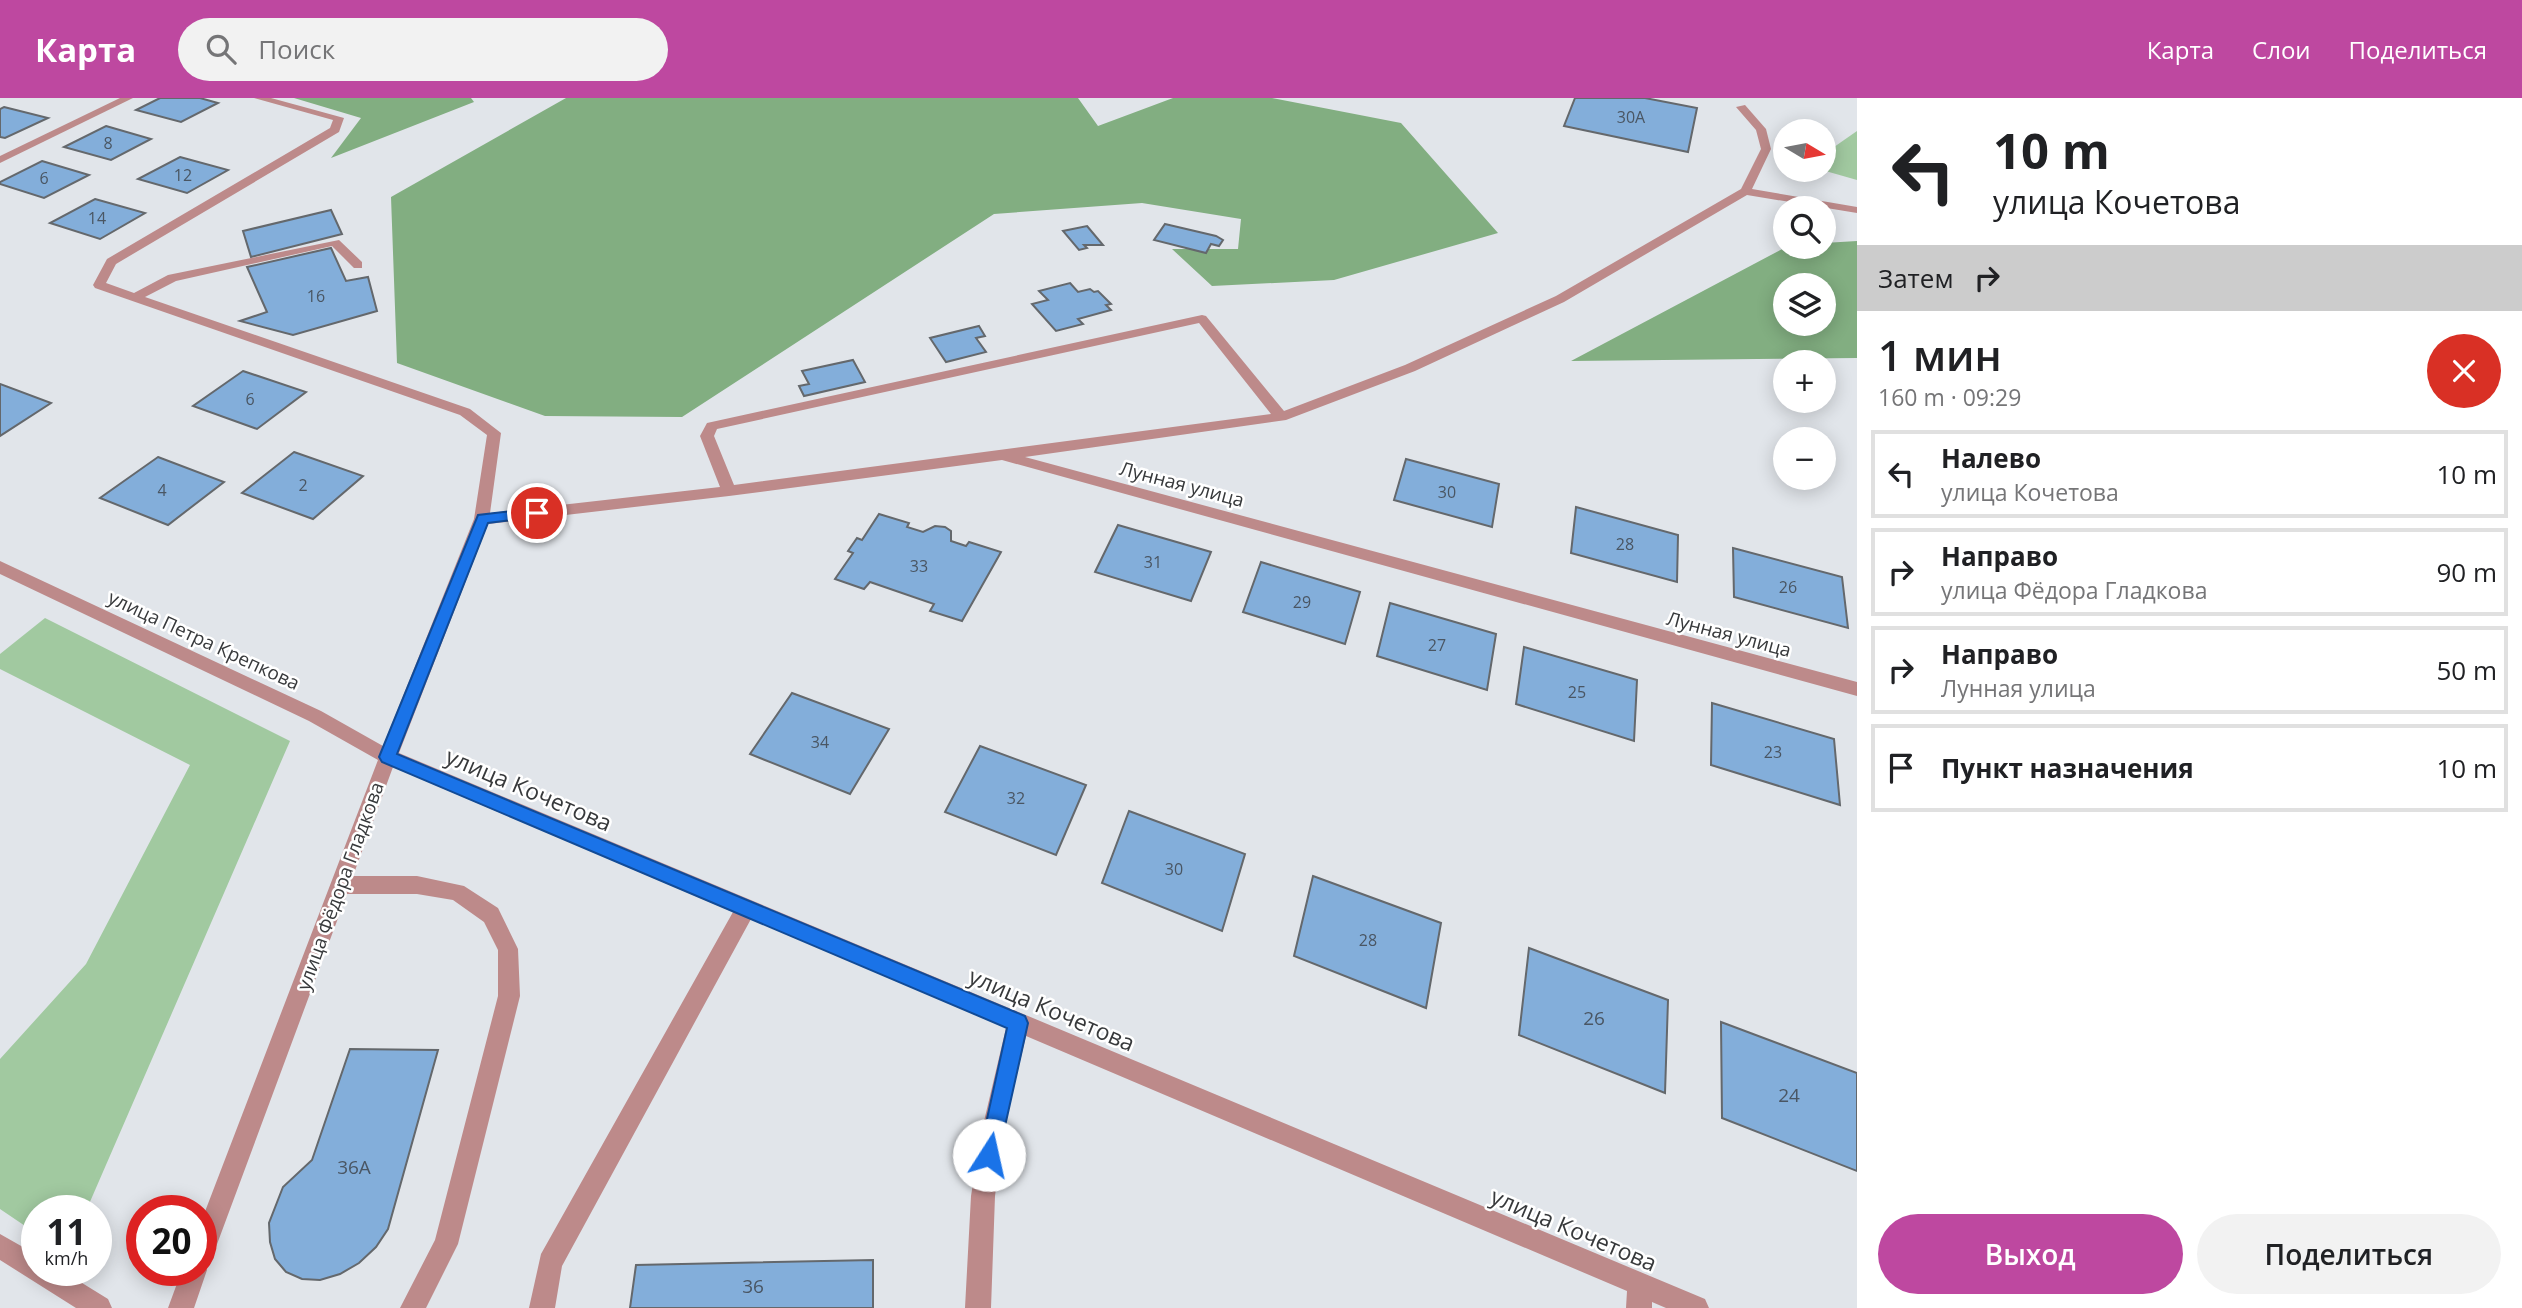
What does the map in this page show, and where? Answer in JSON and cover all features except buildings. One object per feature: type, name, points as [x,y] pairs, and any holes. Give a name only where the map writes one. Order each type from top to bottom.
[{"type":"street","points":[[0,160],[128,98]]},
{"type":"street","points":[[259,98],[339,118],[335,130],[111,262],[99,285],[134,298],[172,278],[335,242],[358,265]]},
{"type":"street","points":[[1002,455],[1281,417],[1410,368],[1560,299],[1745,191],[1766,149],[1761,129],[1741,107]]},
{"type":"street","points":[[1745,191],[1857,210]]},
{"type":"street","name":"улица Фёдора Гладкова","points":[[134,298],[465,412],[494,433],[482,519],[388,757],[217,1213]]},
{"type":"street","points":[[729,491],[707,436],[712,426],[1202,319],[1281,417]]},
{"type":"street","name":"Лунная улица","points":[[482,519],[729,491],[1002,455],[1857,689]]},
{"type":"street","name":"улица Петра Крепкова","points":[[0,567],[315,716],[388,757]]},
{"type":"street","name":"улица Кочетова","points":[[388,757],[1018,1023],[1640,1297],[1696,1308]]},
{"type":"street","points":[[342,885],[417,885],[457,891],[491,915],[508,949],[509,996],[446,1244],[413,1308]]},
{"type":"street","points":[[541,1308],[550,1263],[746,908]]},
{"type":"street","points":[[978,1308],[983,1196],[992,1134],[1018,1023]]},
{"type":"street","points":[[0,1247],[21,1260]]},
{"type":"street","points":[[63,1286],[99,1308]]},
{"type":"street","points":[[181,1308],[189,1286]]},
{"type":"green space","points":[[294,98],[471,98],[474,102],[331,158],[361,118]]},
{"type":"green space","points":[[566,98],[1078,98],[1098,126],[1173,98],[1272,98],[1401,123],[1498,233],[1334,280],[1212,286],[1172,249],[1238,249],[1241,219],[1142,203],[994,214],[682,417],[545,416],[397,363],[391,197]]},
{"type":"green space","points":[[1857,131],[1857,180],[1836,174],[1836,146]]},
{"type":"green space","points":[[1857,241],[1857,358],[1836,358],[1836,350],[1773,350],[1773,359],[1571,361],[1773,254],[1773,259],[1836,259],[1836,242]]},
{"type":"green space","points":[[45,618],[290,741],[93,1195],[21,1195],[21,1223],[0,1209],[0,1059],[86,964],[190,765],[0,669],[0,654]]},
{"type":"route","points":[[537,513],[482,519],[388,757],[1018,1023],[989,1155]]}]
